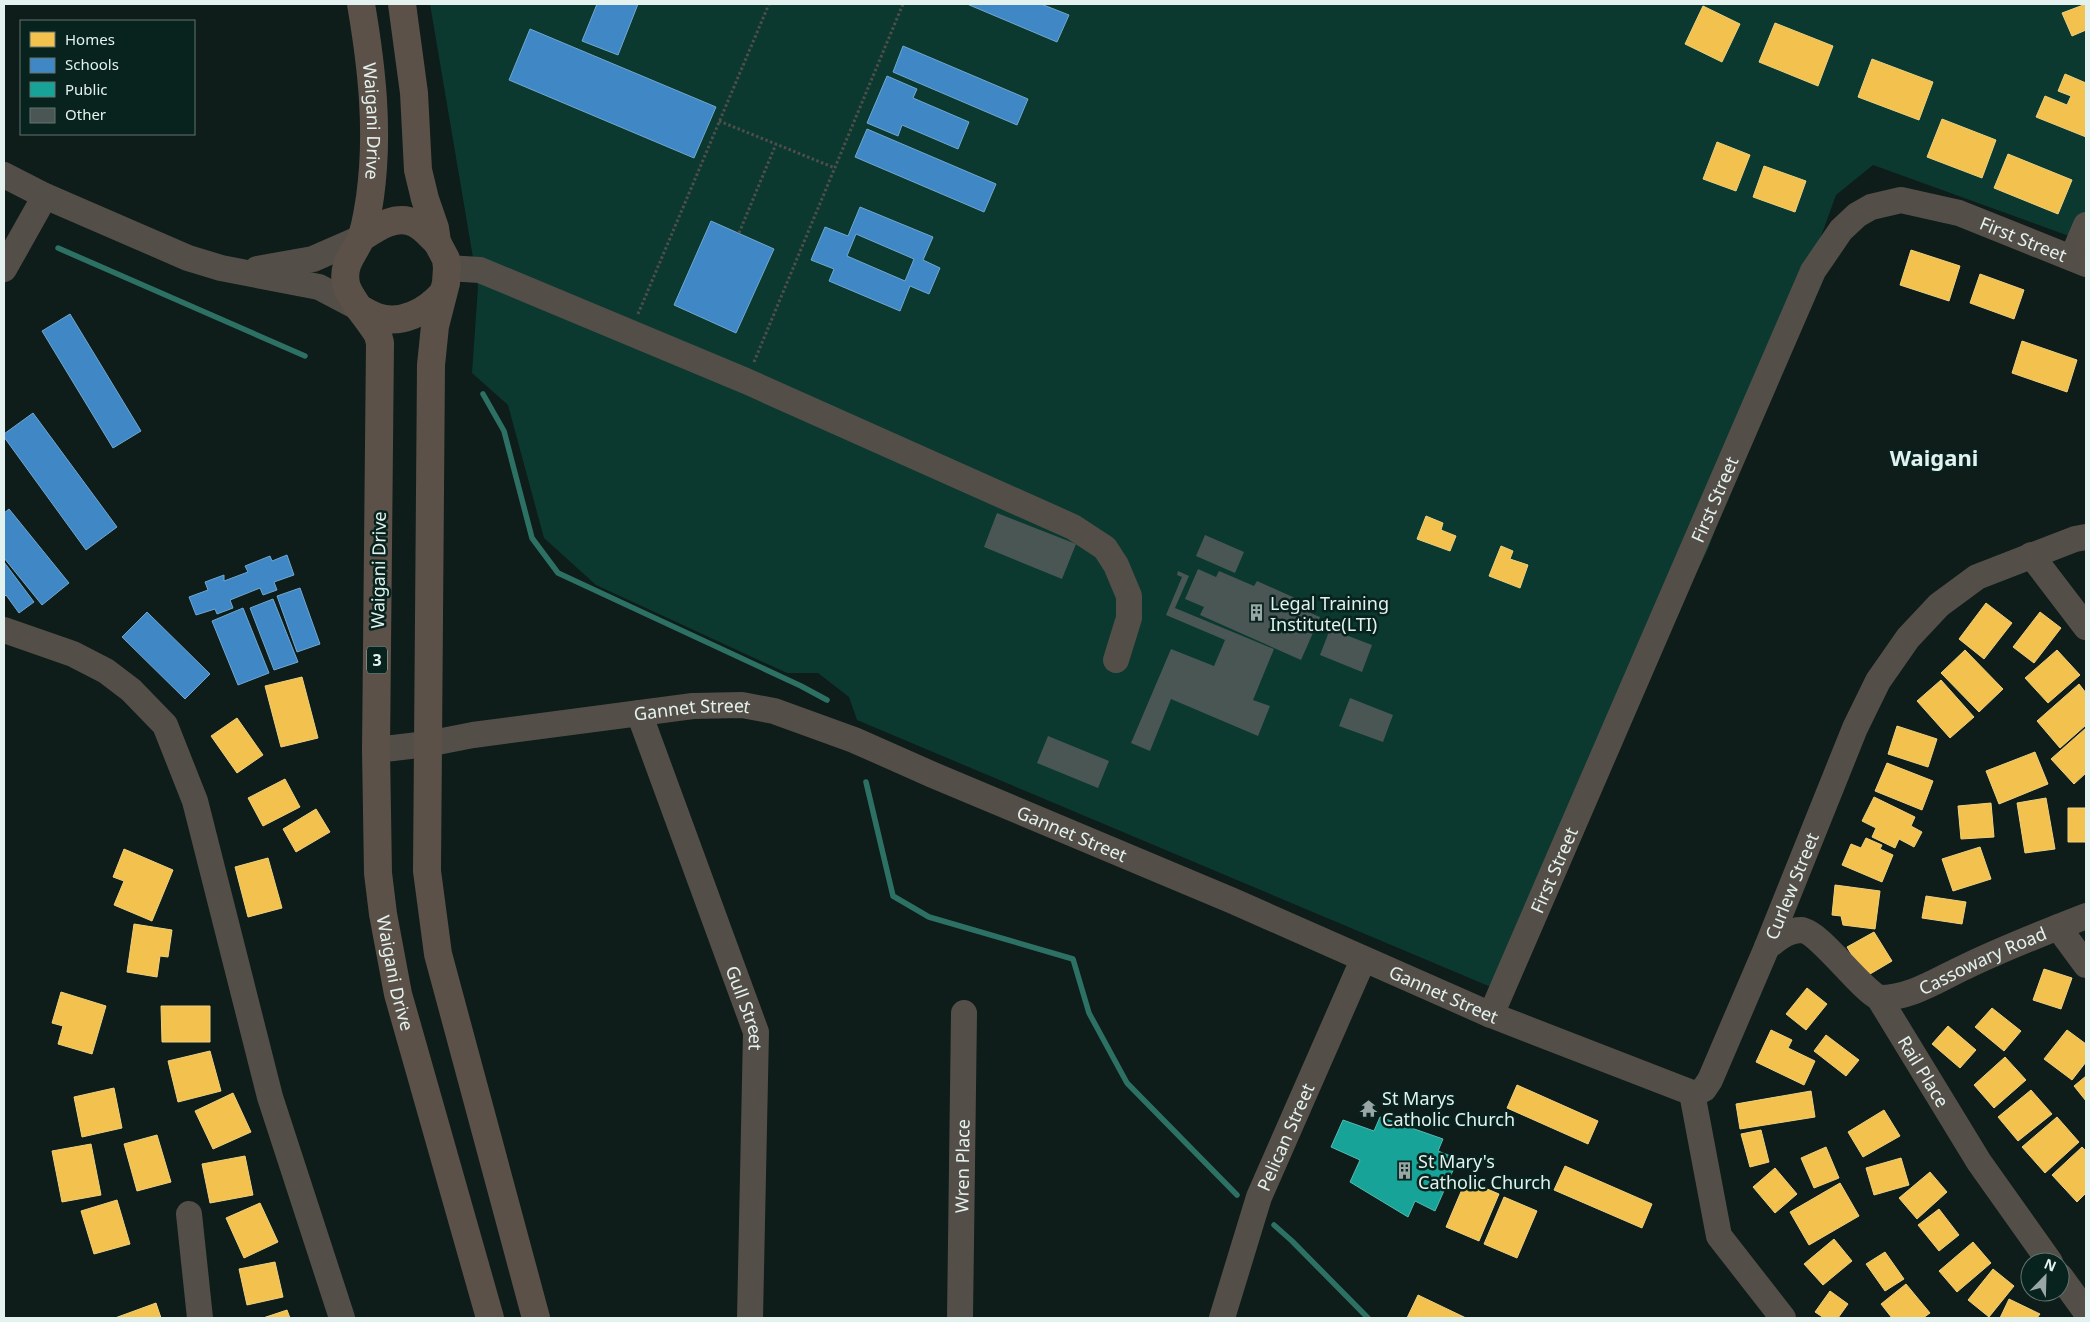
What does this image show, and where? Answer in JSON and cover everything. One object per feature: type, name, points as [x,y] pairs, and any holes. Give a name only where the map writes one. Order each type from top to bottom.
[{"type":"highway","name":"Waigani Drive","points":[[361,4],[371,62],[374,163],[361,238],[349,257],[345,272],[346,285],[359,308],[374,328],[380,343],[376,750],[378,873],[383,914],[398,994],[490,1318]]},
{"type":"highway","points":[[402,4],[414,93],[418,170],[435,228],[437,242],[446,259],[448,276],[442,294],[434,335],[431,365],[426,871],[438,954],[536,1318]]},
{"type":"highway","points":[[361,238],[388,222],[402,220],[414,223],[437,242]]},
{"type":"highway","points":[[359,308],[376,317],[390,320],[403,318],[430,308],[442,294]]},
{"type":"street","points":[[4,175],[45,196],[181,255],[221,268],[319,287],[359,308]]},
{"type":"street","points":[[4,269],[45,196]]},
{"type":"street","name":"First Street","points":[[1491,1015],[1813,271],[1841,230],[1857,215],[1871,207],[1901,200],[1959,213],[2079,261]]},
{"type":"street","points":[[2079,261],[2086,225]]},
{"type":"street","points":[[242,272],[313,259],[361,238]]},
{"type":"street","points":[[447,268],[480,270],[746,381],[1073,527],[1105,548],[1116,565],[1129,596],[1130,618],[1116,660]]},
{"type":"street","name":"Curlew Street","points":[[1692,1093],[1700,1092],[1710,1080],[1767,948],[1855,728],[1878,681],[1908,638],[1939,605],[1977,577],[2074,539],[2086,537]]},
{"type":"street","points":[[2031,555],[2086,627]]},
{"type":"street","points":[[4,630],[73,654],[106,671],[132,690],[165,725],[195,801],[270,1097],[342,1318]]},
{"type":"street","name":"Gannet Street","points":[[376,750],[693,706],[742,705],[788,714],[854,740],[1233,901],[1491,1015],[1692,1093]]},
{"type":"street","name":"Gull Street","points":[[639,713],[756,1032],[750,1318]]},
{"type":"street","name":"Cassowary Road","points":[[1879,998],[1899,996],[1922,989],[1966,967],[2086,916]]},
{"type":"street","points":[[2058,927],[2086,965]]},
{"type":"street","name":"Rail Place","points":[[1767,948],[1784,934],[1801,930],[1807,931],[1861,984],[1879,998],[1979,1162],[2043,1252]]},
{"type":"street","name":"Pelican Street","points":[[1222,1318],[1258,1197],[1364,960]]},
{"type":"street","name":"Wren Place","points":[[960,1318],[964,1013]]},
{"type":"street","points":[[1692,1093],[1719,1236],[1784,1318]]},
{"type":"street","points":[[189,1214],[200,1318]]},
{"type":"street","points":[[2070,1290],[2086,1312]]},
{"type":"path","points":[[630,333],[769,4]]},
{"type":"path","points":[[746,381],[903,4]]},
{"type":"path","points":[[720,122],[835,168]]},
{"type":"path","points":[[739,233],[776,144]]},
{"type":"green space","points":[[430,4],[2086,4],[2086,222],[2080,240],[1873,165],[1836,195],[1708,549],[1491,987],[857,720],[849,697],[818,673],[787,673],[596,585],[544,538],[508,405],[472,373],[478,287]]},
{"type":"building: Homes","points":[[2086,4],[2086,30],[2072,36],[2062,13]]},
{"type":"building: Homes","points":[[1703,6],[1740,24],[1722,62],[1685,44]]},
{"type":"building: Homes","points":[[1775,23],[1833,46],[1818,86],[1759,62]]},
{"type":"building: Homes","points":[[1872,59],[1933,82],[1919,120],[1858,97]]},
{"type":"building: Homes","points":[[2065,74],[2086,83],[2086,137],[2036,117],[2045,96],[2067,105],[2071,96],[2058,91]]},
{"type":"building: Homes","points":[[1942,119],[1996,140],[1982,178],[1927,157]]},
{"type":"building: Homes","points":[[1717,142],[1750,155],[1736,191],[1703,179]]},
{"type":"building: Homes","points":[[2008,154],[2072,180],[2058,214],[1994,188]]},
{"type":"building: Homes","points":[[1764,166],[1806,181],[1795,212],[1753,197]]},
{"type":"building: Homes","points":[[1911,250],[1960,266],[1949,301],[1900,285]]},
{"type":"building: Homes","points":[[1980,274],[2024,290],[2014,319],[1970,303]]},
{"type":"building: Homes","points":[[2022,341],[2077,360],[2067,392],[2012,373]]},
{"type":"building: Homes","points":[[1426,516],[1443,523],[1441,530],[1456,536],[1450,551],[1417,539]]},
{"type":"building: Homes","points":[[1501,546],[1513,551],[1510,559],[1528,565],[1520,588],[1489,576]]},
{"type":"building: Homes","points":[[1986,603],[2012,623],[1984,659],[1959,639]]},
{"type":"building: Homes","points":[[2040,612],[2061,628],[2034,663],[2013,647]]},
{"type":"building: Homes","points":[[1965,650],[2003,689],[1979,712],[1941,673]]},
{"type":"building: Homes","points":[[2057,650],[2080,675],[2048,703],[2025,678]]},
{"type":"building: Homes","points":[[302,677],[318,738],[281,747],[265,686]]},
{"type":"building: Homes","points":[[1941,680],[1974,717],[1950,738],[1917,701]]},
{"type":"building: Homes","points":[[2079,684],[2086,693],[2086,725],[2060,748],[2037,721]]},
{"type":"building: Homes","points":[[237,718],[263,755],[237,773],[211,736]]},
{"type":"building: Homes","points":[[1897,726],[1937,739],[1928,767],[1888,754]]},
{"type":"building: Homes","points":[[2086,728],[2086,773],[2074,784],[2051,759]]},
{"type":"building: Homes","points":[[2035,752],[2048,784],[1999,804],[1986,771]]},
{"type":"building: Homes","points":[[1887,763],[1933,781],[1922,810],[1875,791]]},
{"type":"building: Homes","points":[[285,779],[300,807],[263,826],[248,798]]},
{"type":"building: Homes","points":[[1874,797],[1915,817],[1911,826],[1922,832],[1914,847],[1899,839],[1895,848],[1872,837],[1876,828],[1862,821]]},
{"type":"building: Homes","points":[[2046,798],[2055,849],[2025,853],[2017,803]]},
{"type":"building: Homes","points":[[1991,803],[1994,837],[1961,839],[1958,806]]},
{"type":"building: Homes","points":[[2068,808],[2086,808],[2086,842],[2068,842]]},
{"type":"building: Homes","points":[[316,809],[330,832],[296,852],[283,829]]},
{"type":"building: Homes","points":[[1866,838],[1882,845],[1880,849],[1893,855],[1882,882],[1842,865],[1851,844],[1861,848]]},
{"type":"building: Homes","points":[[1980,847],[1991,879],[1953,891],[1942,859]]},
{"type":"building: Homes","points":[[124,849],[173,870],[152,921],[114,905],[124,881],[113,877]]},
{"type":"building: Homes","points":[[268,858],[282,908],[248,917],[235,867]]},
{"type":"building: Homes","points":[[1835,885],[1880,891],[1875,929],[1843,925],[1841,916],[1832,915]]},
{"type":"building: Homes","points":[[1926,896],[1966,902],[1962,924],[1922,918]]},
{"type":"building: Homes","points":[[134,924],[172,930],[168,957],[160,956],[157,977],[127,972]]},
{"type":"building: Homes","points":[[1874,932],[1892,961],[1865,977],[1847,947]]},
{"type":"building: Homes","points":[[2044,969],[2072,978],[2061,1009],[2033,1000]]},
{"type":"building: Homes","points":[[1807,988],[1827,1004],[1806,1030],[1786,1014]]},
{"type":"building: Homes","points":[[61,992],[106,1006],[92,1054],[58,1044],[63,1026],[52,1023]]},
{"type":"building: Homes","points":[[161,1006],[210,1006],[210,1042],[162,1042]]},
{"type":"building: Homes","points":[[1992,1008],[2021,1031],[2004,1051],[1975,1027]]},
{"type":"building: Homes","points":[[1948,1026],[1976,1050],[1960,1068],[1932,1044]]},
{"type":"building: Homes","points":[[1771,1030],[1792,1040],[1788,1048],[1815,1061],[1804,1085],[1756,1062]]},
{"type":"building: Homes","points":[[2067,1030],[2086,1044],[2086,1062],[2072,1080],[2044,1059]]},
{"type":"building: Homes","points":[[1826,1035],[1859,1060],[1846,1076],[1814,1051]]},
{"type":"building: Homes","points":[[210,1051],[221,1091],[178,1102],[168,1061]]},
{"type":"building: Homes","points":[[2005,1057],[2026,1080],[1994,1108],[1974,1085]]},
{"type":"building: Homes","points":[[2086,1076],[2086,1101],[2074,1086]]},
{"type":"building: Homes","points":[[1517,1085],[1598,1121],[1588,1144],[1507,1108]]},
{"type":"building: Homes","points":[[114,1088],[122,1128],[82,1137],[74,1097]]},
{"type":"building: Homes","points":[[2031,1090],[2052,1114],[2018,1141],[1998,1117]]},
{"type":"building: Homes","points":[[1811,1091],[1815,1117],[1740,1129],[1736,1104]]},
{"type":"building: Homes","points":[[233,1093],[251,1132],[213,1149],[195,1111]]},
{"type":"building: Homes","points":[[1884,1110],[1900,1136],[1863,1157],[1848,1132]]},
{"type":"building: Homes","points":[[2057,1117],[2079,1142],[2045,1173],[2022,1147]]},
{"type":"building: Homes","points":[[1761,1130],[1769,1162],[1750,1167],[1741,1134]]},
{"type":"building: Homes","points":[[157,1135],[171,1182],[137,1191],[124,1144]]},
{"type":"building: Homes","points":[[91,1144],[101,1195],[62,1202],[52,1151]]},
{"type":"building: Homes","points":[[1826,1147],[1839,1178],[1814,1188],[1801,1158]]},
{"type":"building: Homes","points":[[2082,1147],[2086,1151],[2086,1193],[2077,1202],[2052,1175]]},
{"type":"building: Homes","points":[[245,1156],[253,1195],[210,1203],[202,1164]]},
{"type":"building: Homes","points":[[1901,1158],[1909,1185],[1874,1195],[1866,1168]]},
{"type":"building: Homes","points":[[1565,1166],[1652,1204],[1642,1228],[1554,1190]]},
{"type":"building: Homes","points":[[1775,1168],[1797,1194],[1775,1213],[1753,1187]]},
{"type":"building: Homes","points":[[1930,1172],[1947,1192],[1917,1219],[1899,1198]]},
{"type":"building: Homes","points":[[1466,1180],[1499,1194],[1479,1241],[1446,1227]]},
{"type":"building: Homes","points":[[1840,1183],[1859,1216],[1809,1245],[1790,1212]]},
{"type":"building: Homes","points":[[1504,1197],[1537,1211],[1517,1258],[1484,1244]]},
{"type":"building: Homes","points":[[117,1200],[130,1244],[94,1254],[81,1211]]},
{"type":"building: Homes","points":[[260,1203],[278,1242],[244,1258],[226,1218]]},
{"type":"building: Homes","points":[[1939,1209],[1959,1235],[1939,1251],[1918,1225]]},
{"type":"building: Homes","points":[[1834,1239],[1852,1261],[1823,1285],[1804,1264]]},
{"type":"building: Homes","points":[[1973,1242],[1991,1263],[1957,1292],[1939,1271]]},
{"type":"building: Homes","points":[[1885,1252],[1904,1279],[1885,1291],[1866,1264]]},
{"type":"building: Homes","points":[[275,1262],[283,1297],[247,1305],[239,1269]]},
{"type":"building: Homes","points":[[1993,1269],[2014,1286],[1989,1317],[1968,1300]]},
{"type":"building: Homes","points":[[1906,1284],[1930,1313],[1923,1318],[1892,1318],[1881,1304]]},
{"type":"building: Homes","points":[[1830,1291],[1848,1304],[1838,1318],[1824,1318],[1815,1312]]},
{"type":"building: Homes","points":[[1418,1295],[1466,1318],[1407,1318]]},
{"type":"building: Homes","points":[[2009,1299],[2040,1314],[2037,1318],[2000,1318]]},
{"type":"building: Homes","points":[[156,1303],[161,1318],[115,1318]]},
{"type":"building: Homes","points":[[287,1310],[290,1318],[263,1318]]},
{"type":"building: Schools","points":[[597,4],[638,4],[618,55],[582,41]]},
{"type":"building: Schools","points":[[967,4],[1041,4],[1069,15],[1057,42]]},
{"type":"building: Schools","points":[[530,29],[716,107],[694,158],[509,80]]},
{"type":"building: Schools","points":[[903,46],[1028,99],[1017,125],[893,72]]},
{"type":"building: Schools","points":[[887,76],[917,89],[913,98],[969,122],[958,149],[902,125],[898,136],[867,123]]},
{"type":"building: Schools","points":[[867,129],[996,184],[984,212],[855,157]]},
{"type":"building: Schools","points":[[860,207],[933,237],[923,260],[940,268],[929,294],[910,286],[900,311],[829,281],[834,269],[811,260],[825,227],[848,236]],"holes":[[[856,234],[914,259],[905,281],[847,256]]]},
{"type":"building: Schools","points":[[711,221],[774,249],[736,333],[674,305]]},
{"type":"building: Schools","points":[[70,314],[141,431],[113,448],[42,331]]},
{"type":"building: Schools","points":[[33,413],[117,527],[86,550],[4,437],[4,434]]},
{"type":"building: Schools","points":[[9,509],[69,583],[42,605],[4,558],[4,513]]},
{"type":"building: Schools","points":[[287,555],[294,575],[274,582],[277,590],[263,595],[260,588],[230,600],[233,608],[217,614],[215,609],[196,615],[189,597],[208,590],[205,582],[224,575],[224,581],[248,572],[245,566],[270,556],[272,561]]},
{"type":"building: Schools","points":[[4,562],[34,602],[19,613],[6,595],[4,597]]},
{"type":"building: Schools","points":[[300,588],[320,644],[297,652],[277,596]]},
{"type":"building: Schools","points":[[273,599],[298,662],[274,670],[250,608]]},
{"type":"building: Schools","points":[[243,608],[269,673],[238,685],[212,621]]},
{"type":"building: Schools","points":[[147,612],[210,674],[185,699],[122,637]]},
{"type":"building: Public","name":"St Mary's Catholic Church","points":[[1380,1117],[1443,1139],[1438,1151],[1458,1159],[1435,1211],[1415,1201],[1408,1217],[1350,1182],[1360,1160],[1331,1147],[1343,1120],[1374,1131]]},
{"type":"building: Other","points":[[997,513],[1076,544],[1062,579],[984,547]]},
{"type":"building: Other","points":[[1205,535],[1244,552],[1235,573],[1196,556]]},
{"type":"building: Other","name":"Legal Training Institute(LTI)","points":[[1198,569],[1216,577],[1219,571],[1254,586],[1257,581],[1304,602],[1301,609],[1320,617],[1301,660],[1200,615],[1204,607],[1185,599]]},
{"type":"building: Other","points":[[1178,571],[1189,576],[1175,608],[1274,649],[1253,700],[1270,706],[1258,736],[1171,699],[1150,751],[1131,743],[1171,649],[1214,666],[1225,640],[1166,615],[1182,577],[1177,575]]},
{"type":"building: Other","points":[[1330,629],[1372,645],[1362,672],[1320,655]]},
{"type":"building: Other","points":[[1350,698],[1393,715],[1383,742],[1339,726]]},
{"type":"building: Other","points":[[1048,736],[1109,761],[1098,788],[1037,763]]},
{"type":"waterway","points":[[58,248],[305,356]]},
{"type":"waterway","points":[[483,394],[504,431],[532,538],[558,573],[801,686],[827,700]]},
{"type":"waterway","points":[[866,782],[893,896],[929,917],[1073,959],[1089,1013],[1127,1083],[1237,1195]]},
{"type":"waterway","points":[[1274,1225],[1368,1318]]},
{"type":"place","name":"Legal Training Institute(LTI)","points":[[1256,613]]},
{"type":"place","name":"St Marys Catholic Church","points":[[1368,1108]]},
{"type":"place","name":"St Mary's Catholic Church","points":[[1404,1171]]},
{"type":"district","name":"Waigani","points":[[1934,457]]}]
